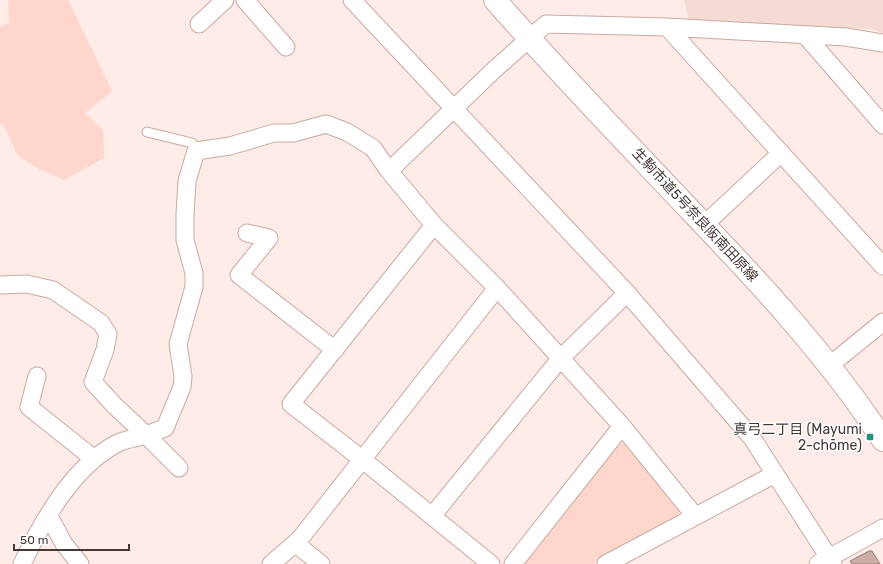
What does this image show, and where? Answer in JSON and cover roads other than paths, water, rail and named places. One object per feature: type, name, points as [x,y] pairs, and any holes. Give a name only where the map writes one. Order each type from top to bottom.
[{"type":"street","points":[[199,24],[225,0]]},
{"type":"street","points":[[245,0],[286,47]]},
{"type":"street","points":[[352,0],[627,293],[752,438],[776,474],[827,562],[883,528]]},
{"type":"street","name":"生駒市道5号奈良阪南田原線","points":[[495,0],[529,39],[786,313],[830,365],[883,440]]},
{"type":"street","points":[[389,171],[495,69],[546,24],[667,27],[805,34],[846,37],[883,43]]},
{"type":"street","points":[[667,27],[883,266]]},
{"type":"street","points":[[805,34],[883,125]]},
{"type":"street","points":[[22,564],[36,534],[70,483],[93,458],[118,443],[165,428],[182,387],[183,376],[178,344],[194,287],[194,273],[185,240],[185,214],[187,180],[196,151],[230,146],[274,133],[293,133],[326,124],[347,132],[373,148],[389,171],[434,225],[497,288],[622,426],[695,516]]},
{"type":"street","points":[[704,225],[781,153]]},
{"type":"street","points":[[434,225],[291,404],[363,460],[491,564]]},
{"type":"street","points":[[246,233],[269,238],[239,275],[335,350]]},
{"type":"street","points":[[0,285],[27,284],[53,290],[101,323],[108,334],[105,350],[93,382],[114,405],[179,468]]},
{"type":"street","points":[[271,564],[296,544],[497,288]]},
{"type":"street","points":[[432,516],[560,359],[627,293]]},
{"type":"street","points":[[830,365],[883,322]]},
{"type":"street","points":[[37,376],[29,407],[93,458]]},
{"type":"street","points":[[513,564],[622,426]]},
{"type":"street","points":[[606,564],[776,474]]},
{"type":"street","points":[[49,516],[64,544],[80,564]]},
{"type":"street","points":[[296,544],[321,564]]},
{"type":"lane","points":[[147,132],[192,143],[196,151]]},
{"type":"place","name":"真弓二丁目 (Mayumi 2-chōme)","points":[[870,437]]}]
